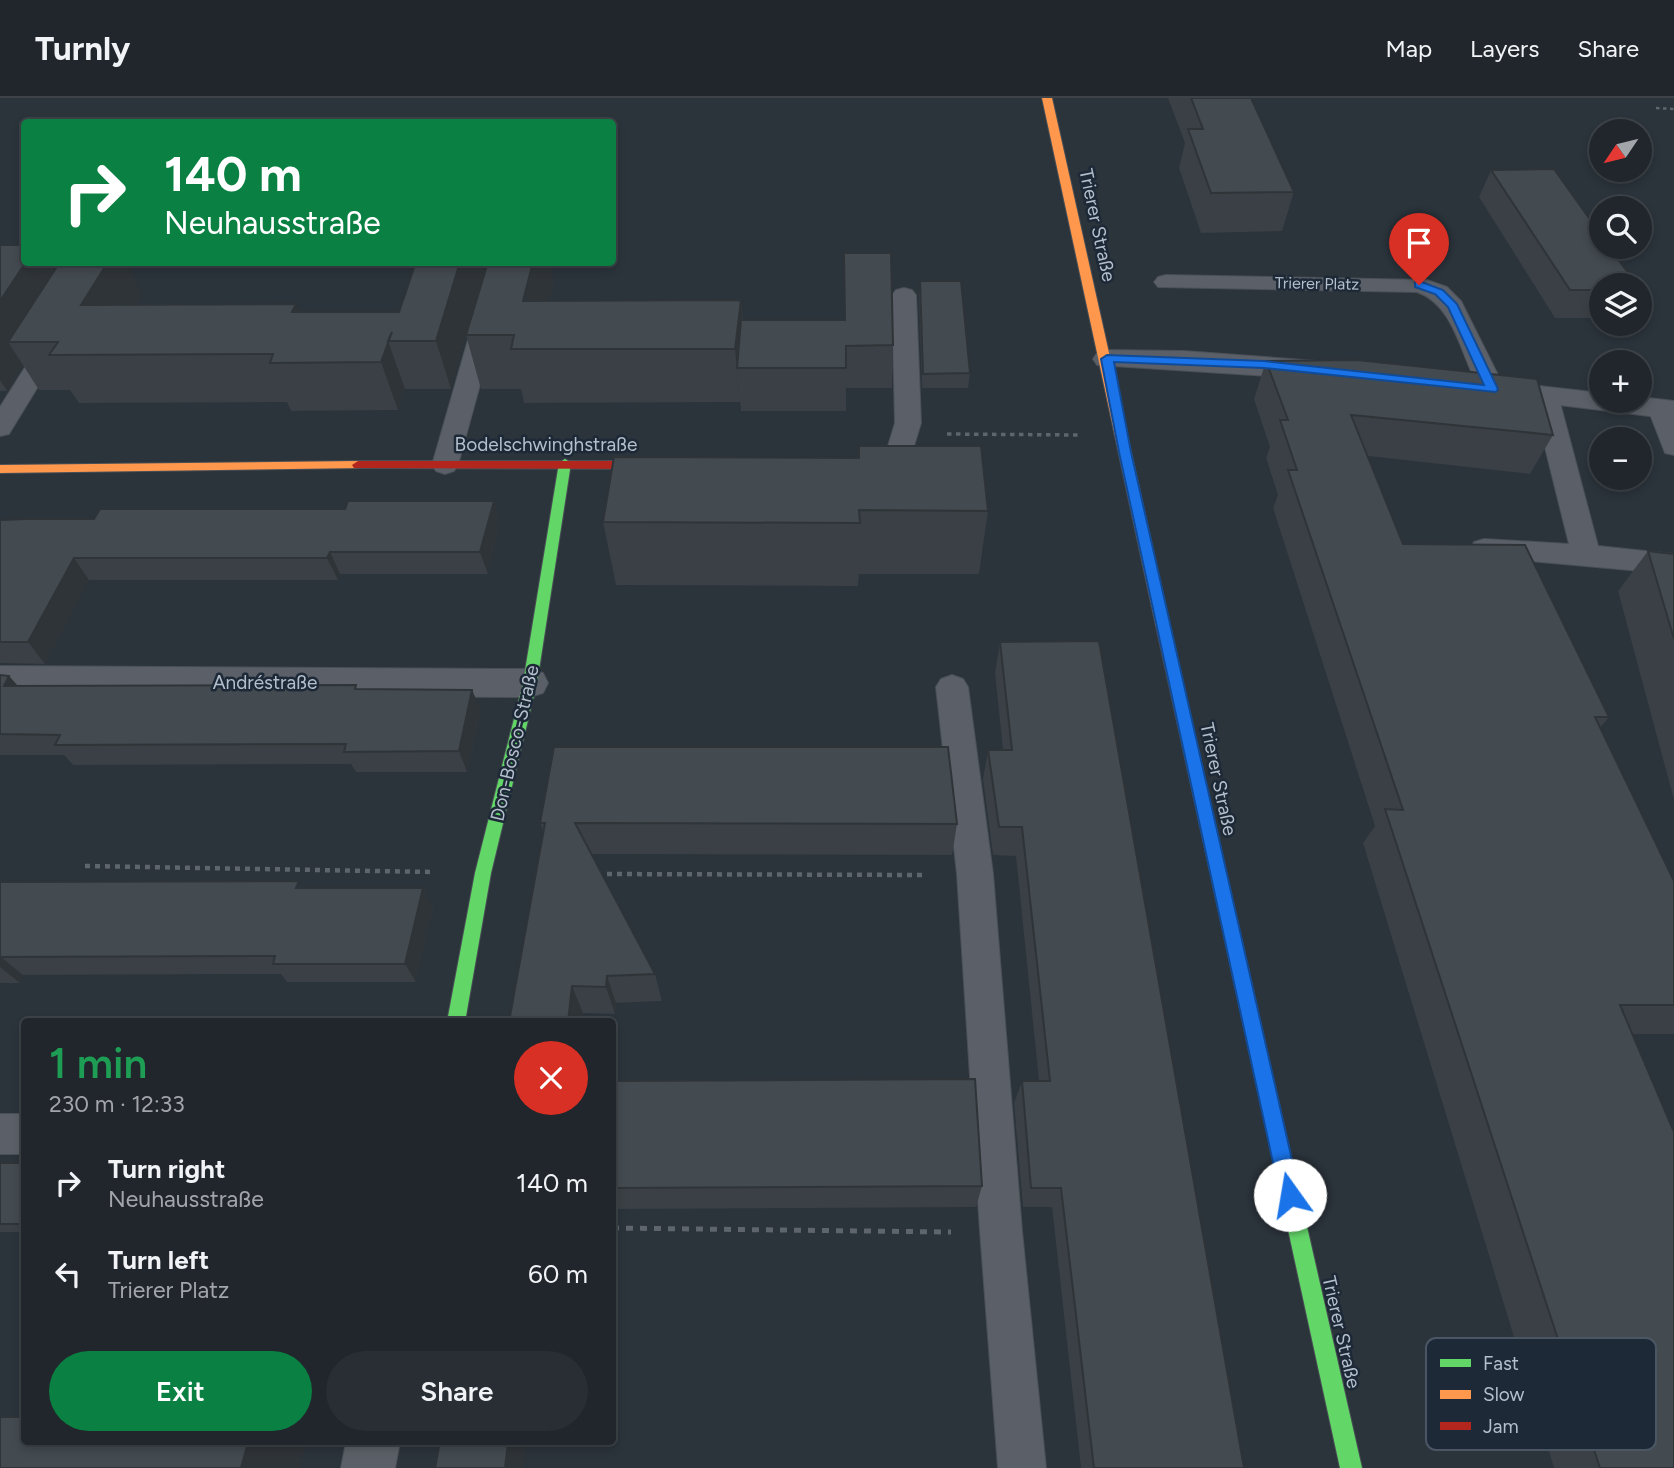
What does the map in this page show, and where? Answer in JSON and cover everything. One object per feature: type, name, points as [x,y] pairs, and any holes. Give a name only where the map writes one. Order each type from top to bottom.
[{"type":"main road","name":"Trierer Straße","points":[[1047,98],[1351,1468]]},
{"type":"main road","name":"Bodelschwinghstraße","points":[[0,470],[565,463],[675,465]]},
{"type":"main road","name":"Don-Bosco-Straße","points":[[457,1018],[483,873],[530,683],[565,463]]},
{"type":"street","points":[[1107,359],[1251,364],[1340,373]]},
{"type":"street","points":[[1479,388],[1667,410]]},
{"type":"street","name":"Andréstraße","points":[[0,680],[530,683]]},
{"type":"street","points":[[368,1468],[372,1445]]},
{"type":"lane","name":"Trierer Platz","points":[[1166,282],[1419,285],[1439,292],[1453,306],[1479,388]]},
{"type":"lane","points":[[445,465],[494,289]]},
{"type":"lane","points":[[887,469],[908,423],[904,295]]},
{"type":"lane","points":[[0,428],[68,317]]},
{"type":"lane","points":[[1545,395],[1586,555]]},
{"type":"lane","points":[[1667,410],[1674,447]]},
{"type":"lane","points":[[1483,548],[1674,564]]},
{"type":"lane","points":[[952,687],[975,874],[1021,1468]]},
{"type":"lane","points":[[0,1134],[21,1134]]},
{"type":"path","points":[[1656,108],[1674,108]]},
{"type":"path","points":[[887,469],[937,434],[1121,436]]},
{"type":"path","points":[[616,1227],[912,1233]]},
{"type":"building","points":[[1191,98],[1251,98],[1294,192],[1211,193],[1188,129],[1203,129]]},
{"type":"building","points":[[1554,169],[1589,218],[1589,259],[1618,259],[1628,273],[1589,273],[1589,290],[1570,290],[1491,170]]},
{"type":"building","points":[[0,245],[21,245],[21,266],[23,266],[0,301]]},
{"type":"building","points":[[844,253],[891,253],[893,345],[846,346],[846,368],[737,368],[741,320],[845,320]]},
{"type":"building","points":[[57,266],[105,266],[81,305],[296,304],[292,312],[399,312],[415,266],[459,266],[436,341],[389,341],[381,362],[270,363],[273,354],[49,355],[58,342],[8,342]]},
{"type":"building","points":[[487,266],[532,266],[523,301],[741,300],[735,349],[511,349],[514,335],[466,335]]},
{"type":"building","points":[[920,281],[961,281],[970,373],[923,374]]},
{"type":"building","points":[[1357,360],[1537,379],[1553,435],[1351,415],[1403,544],[1525,545],[1609,717],[1595,717],[1674,881],[1674,1005],[1620,1005],[1674,1132],[1674,1468],[1600,1468],[1594,1450],[1656,1450],[1656,1338],[1558,1338],[1385,809],[1403,810],[1288,470],[1297,470],[1280,420],[1288,420],[1266,361]]},
{"type":"building","points":[[859,446],[981,446],[988,511],[859,510],[860,523],[603,522],[614,457],[859,458]]},
{"type":"building","points":[[348,501],[494,501],[480,552],[330,552],[327,558],[74,558],[28,642],[0,642],[0,520],[94,519],[100,509],[345,509]]},
{"type":"building","points":[[1648,551],[1674,554],[1674,639]]},
{"type":"building","points":[[1099,641],[1244,1468],[1094,1468],[1061,1188],[1031,1188],[1022,1081],[1050,1081],[1022,827],[999,827],[988,750],[1012,750],[1000,642]]},
{"type":"building","points":[[0,675],[9,676],[4,686],[356,685],[355,689],[472,690],[459,751],[344,752],[346,744],[55,745],[60,735],[0,734]]},
{"type":"building","points":[[554,747],[948,747],[957,824],[575,823],[655,974],[607,976],[606,987],[572,986],[568,1018],[510,1018],[545,823],[540,823]]},
{"type":"building","points":[[299,881],[296,888],[423,888],[405,964],[273,964],[275,956],[1,957],[0,960],[0,882]]},
{"type":"building","points":[[975,1079],[982,1186],[616,1188],[616,1081]]},
{"type":"building","points":[[0,1163],[21,1163],[21,1224],[0,1224]]},
{"type":"building","points":[[0,1417],[21,1417],[21,1445],[247,1445],[241,1468],[0,1468]]},
{"type":"building","points":[[439,1445],[508,1445],[505,1468],[435,1468]]},
{"type":"traffic: fast","points":[[457,1018],[483,873],[530,683],[565,463]]},
{"type":"traffic: fast","points":[[1217,867],[1351,1468]]},
{"type":"traffic: slow","points":[[1047,98],[1163,626]]},
{"type":"traffic: slow","points":[[0,469],[358,465]]},
{"type":"traffic: jam","points":[[358,465],[665,465]]},
{"type":"traffic: jam","points":[[1163,626],[1217,867]]},
{"type":"route","points":[[1290,1195],[1112,393],[1107,359],[1264,365],[1492,389],[1453,306],[1439,292],[1419,285]]}]
